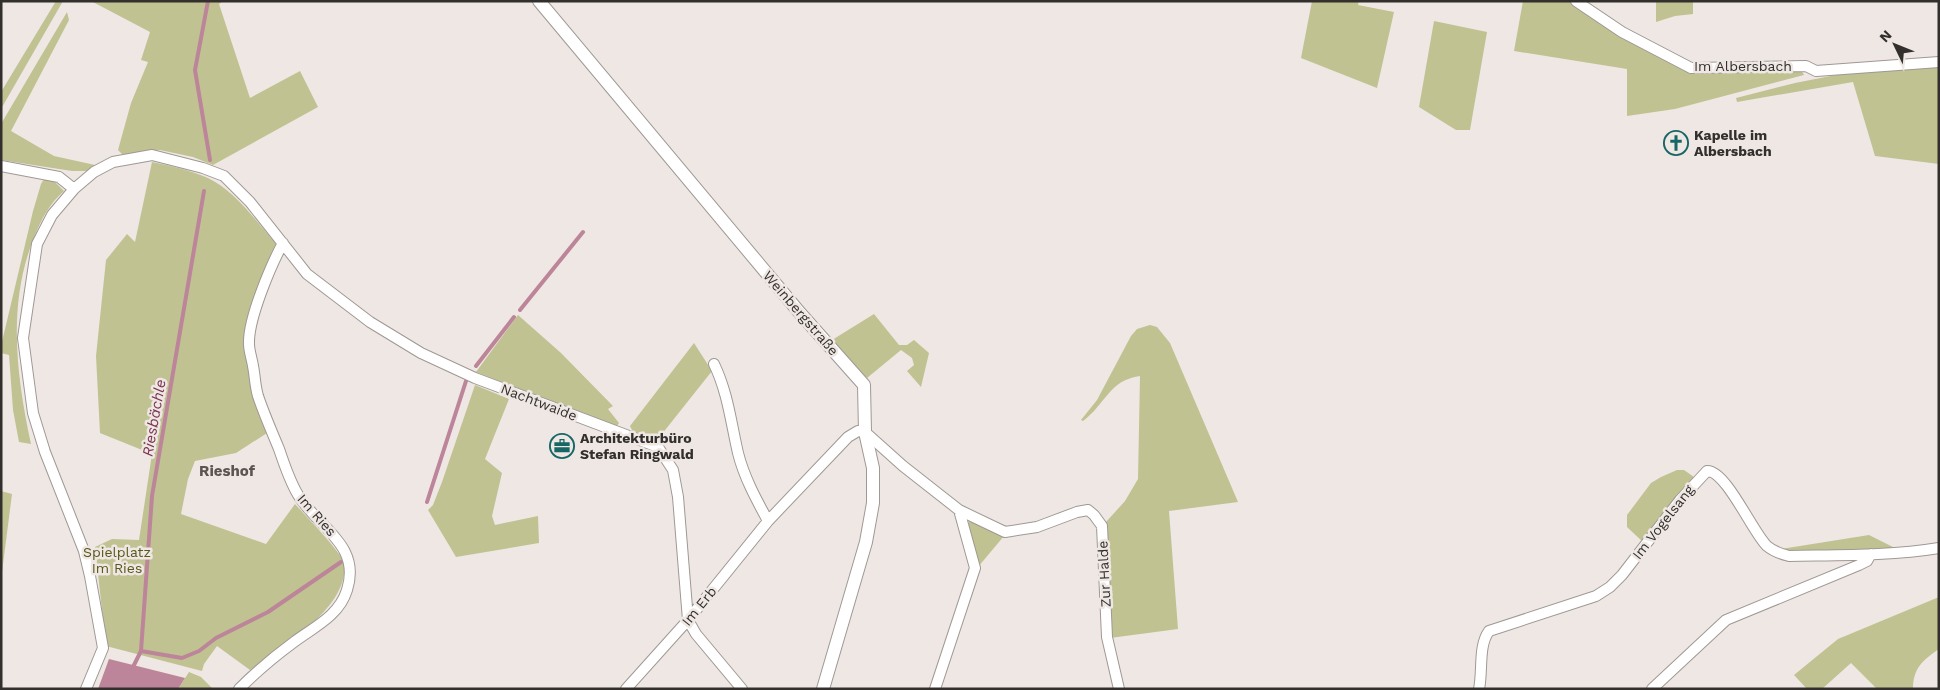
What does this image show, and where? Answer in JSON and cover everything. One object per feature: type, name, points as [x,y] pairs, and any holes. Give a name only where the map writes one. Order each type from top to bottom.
[{"type":"street","name":"Weinbergstraße","points":[[539,1],[800,313],[864,385],[865,432],[873,468],[873,503],[866,542],[823,689]]},
{"type":"street","name":"Im Albersbach","points":[[1576,1],[1622,32],[1691,68],[1806,66],[1816,71],[1939,62]]},
{"type":"street","name":"Nachtwaide","points":[[86,689],[103,648],[84,551],[45,452],[33,413],[22,338],[37,244],[52,215],[74,188],[94,172],[113,162],[152,155],[203,168],[224,176],[250,202],[307,274],[370,322],[421,353],[475,378],[658,447],[673,470],[678,497],[688,620]]},
{"type":"street","points":[[1,166],[59,177],[74,188]]},
{"type":"street","name":"Im Ries","points":[[239,689],[254,674],[294,642],[328,618],[340,604],[347,590],[350,575],[349,560],[339,540],[301,499],[292,484],[258,395],[249,343],[254,316],[263,288],[273,260],[283,243]]},
{"type":"street","points":[[714,364],[723,382],[738,455],[750,489],[768,520]]},
{"type":"street","name":"Im Erb","points":[[626,689],[688,620],[768,520],[848,437],[858,431],[865,432]]},
{"type":"street","name":"Zur Halde","points":[[865,432],[903,466],[959,510],[1005,532],[1037,527],[1077,512],[1088,510],[1094,515],[1102,526],[1106,636],[1119,689]]},
{"type":"street","name":"Im Vogelsang","points":[[1480,689],[1483,646],[1488,630],[1596,596],[1610,587],[1622,575],[1692,486],[1707,471],[1713,472],[1726,485],[1767,546],[1778,553],[1789,556],[1871,554],[1939,548]]},
{"type":"street","points":[[935,689],[975,568],[959,510]]},
{"type":"street","points":[[1652,689],[1726,620],[1859,565],[1867,561],[1871,554]]},
{"type":"street","points":[[688,620],[696,634],[742,689]]},
{"type":"green space","points":[[56,1],[63,1],[1,109],[1,92]]},
{"type":"green space","points":[[91,1],[223,1],[219,4],[250,98],[300,71],[318,107],[213,165],[193,157],[160,150],[123,155],[118,150],[131,103],[148,62],[141,60],[150,32]]},
{"type":"green space","points":[[1312,1],[1359,1],[1358,5],[1394,12],[1377,88],[1301,58]]},
{"type":"green space","points":[[1523,1],[1572,1],[1691,71],[1801,70],[1804,75],[1675,109],[1627,116],[1627,69],[1514,51]]},
{"type":"green space","points":[[1656,1],[1693,1],[1693,14],[1675,16],[1656,22]]},
{"type":"green space","points":[[67,12],[69,20],[11,131],[54,156],[95,165],[88,171],[72,171],[1,160],[1,124]]},
{"type":"green space","points":[[1434,21],[1487,32],[1470,130],[1456,130],[1419,107]]},
{"type":"green space","points":[[1939,64],[1939,164],[1875,156],[1853,82],[1737,102],[1736,98],[1795,83],[1851,72]]},
{"type":"green space","name":"Spielplatz Im Ries","points":[[152,162],[194,173],[218,183],[245,208],[277,245],[249,322],[252,387],[267,433],[236,453],[195,461],[188,479],[181,514],[266,544],[295,504],[330,543],[344,563],[343,580],[325,611],[295,638],[250,670],[217,646],[204,664],[202,671],[106,646],[95,547],[112,539],[139,540],[152,454],[100,433],[96,356],[106,260],[127,234],[135,242]]},
{"type":"green space","points":[[44,179],[52,179],[64,191],[51,206],[38,229],[26,260],[20,286],[17,312],[18,365],[31,444],[19,442],[13,410],[9,355],[1,353],[1,346],[33,211]]},
{"type":"green space","points":[[874,314],[899,345],[907,345],[914,340],[929,353],[921,387],[907,371],[914,365],[912,358],[901,350],[867,378],[832,340]]},
{"type":"green space","points":[[518,315],[561,353],[613,406],[608,409],[619,423],[617,426],[476,372]]},
{"type":"green space","points":[[1150,325],[1157,327],[1170,343],[1238,502],[1169,511],[1178,629],[1110,638],[1106,522],[1125,501],[1138,479],[1140,376],[1121,382],[1091,414],[1083,421],[1081,420],[1097,400],[1131,336],[1137,329]]},
{"type":"green space","points":[[694,343],[712,371],[658,439],[633,432],[630,426]]},
{"type":"green space","points":[[475,385],[509,399],[485,459],[502,473],[492,516],[495,525],[538,516],[539,543],[456,557],[428,510],[433,505],[442,482]]},
{"type":"green space","points":[[1677,470],[1684,470],[1694,477],[1644,543],[1627,527],[1627,515],[1651,483]]},
{"type":"green space","points":[[1,491],[12,494],[1,580]]},
{"type":"green space","points":[[973,520],[1004,536],[978,567],[968,526],[969,522]]},
{"type":"green space","points":[[1869,535],[1895,548],[1794,552],[1781,549]]},
{"type":"green space","points":[[1939,597],[1939,649],[1920,665],[1915,675],[1913,689],[1877,689],[1851,663],[1822,689],[1807,689],[1794,675],[1838,639]]},
{"type":"green space","points":[[189,672],[201,677],[213,689],[178,689]]},
{"type":"shaded area","points":[[109,659],[185,678],[178,689],[98,689]]},
{"type":"waterway","points":[[208,1],[195,70],[210,160]]},
{"type":"waterway","name":"Riesbächle","points":[[132,669],[141,651],[152,496],[204,191]]},
{"type":"waterway","points":[[520,310],[583,232]]},
{"type":"waterway","points":[[476,366],[514,317]]},
{"type":"waterway","name":"Riesbächle","points":[[427,502],[466,381]]},
{"type":"waterway","name":"Riesbächle","points":[[141,651],[182,658],[199,651],[216,638],[268,612],[341,562]]},
{"type":"place","name":"Kapelle im Albersbach","points":[[1676,143]]},
{"type":"place","name":"Architekturbüro Stefan Ringwald","points":[[562,446]]},
{"type":"district","name":"Rieshof","points":[[227,471]]}]
